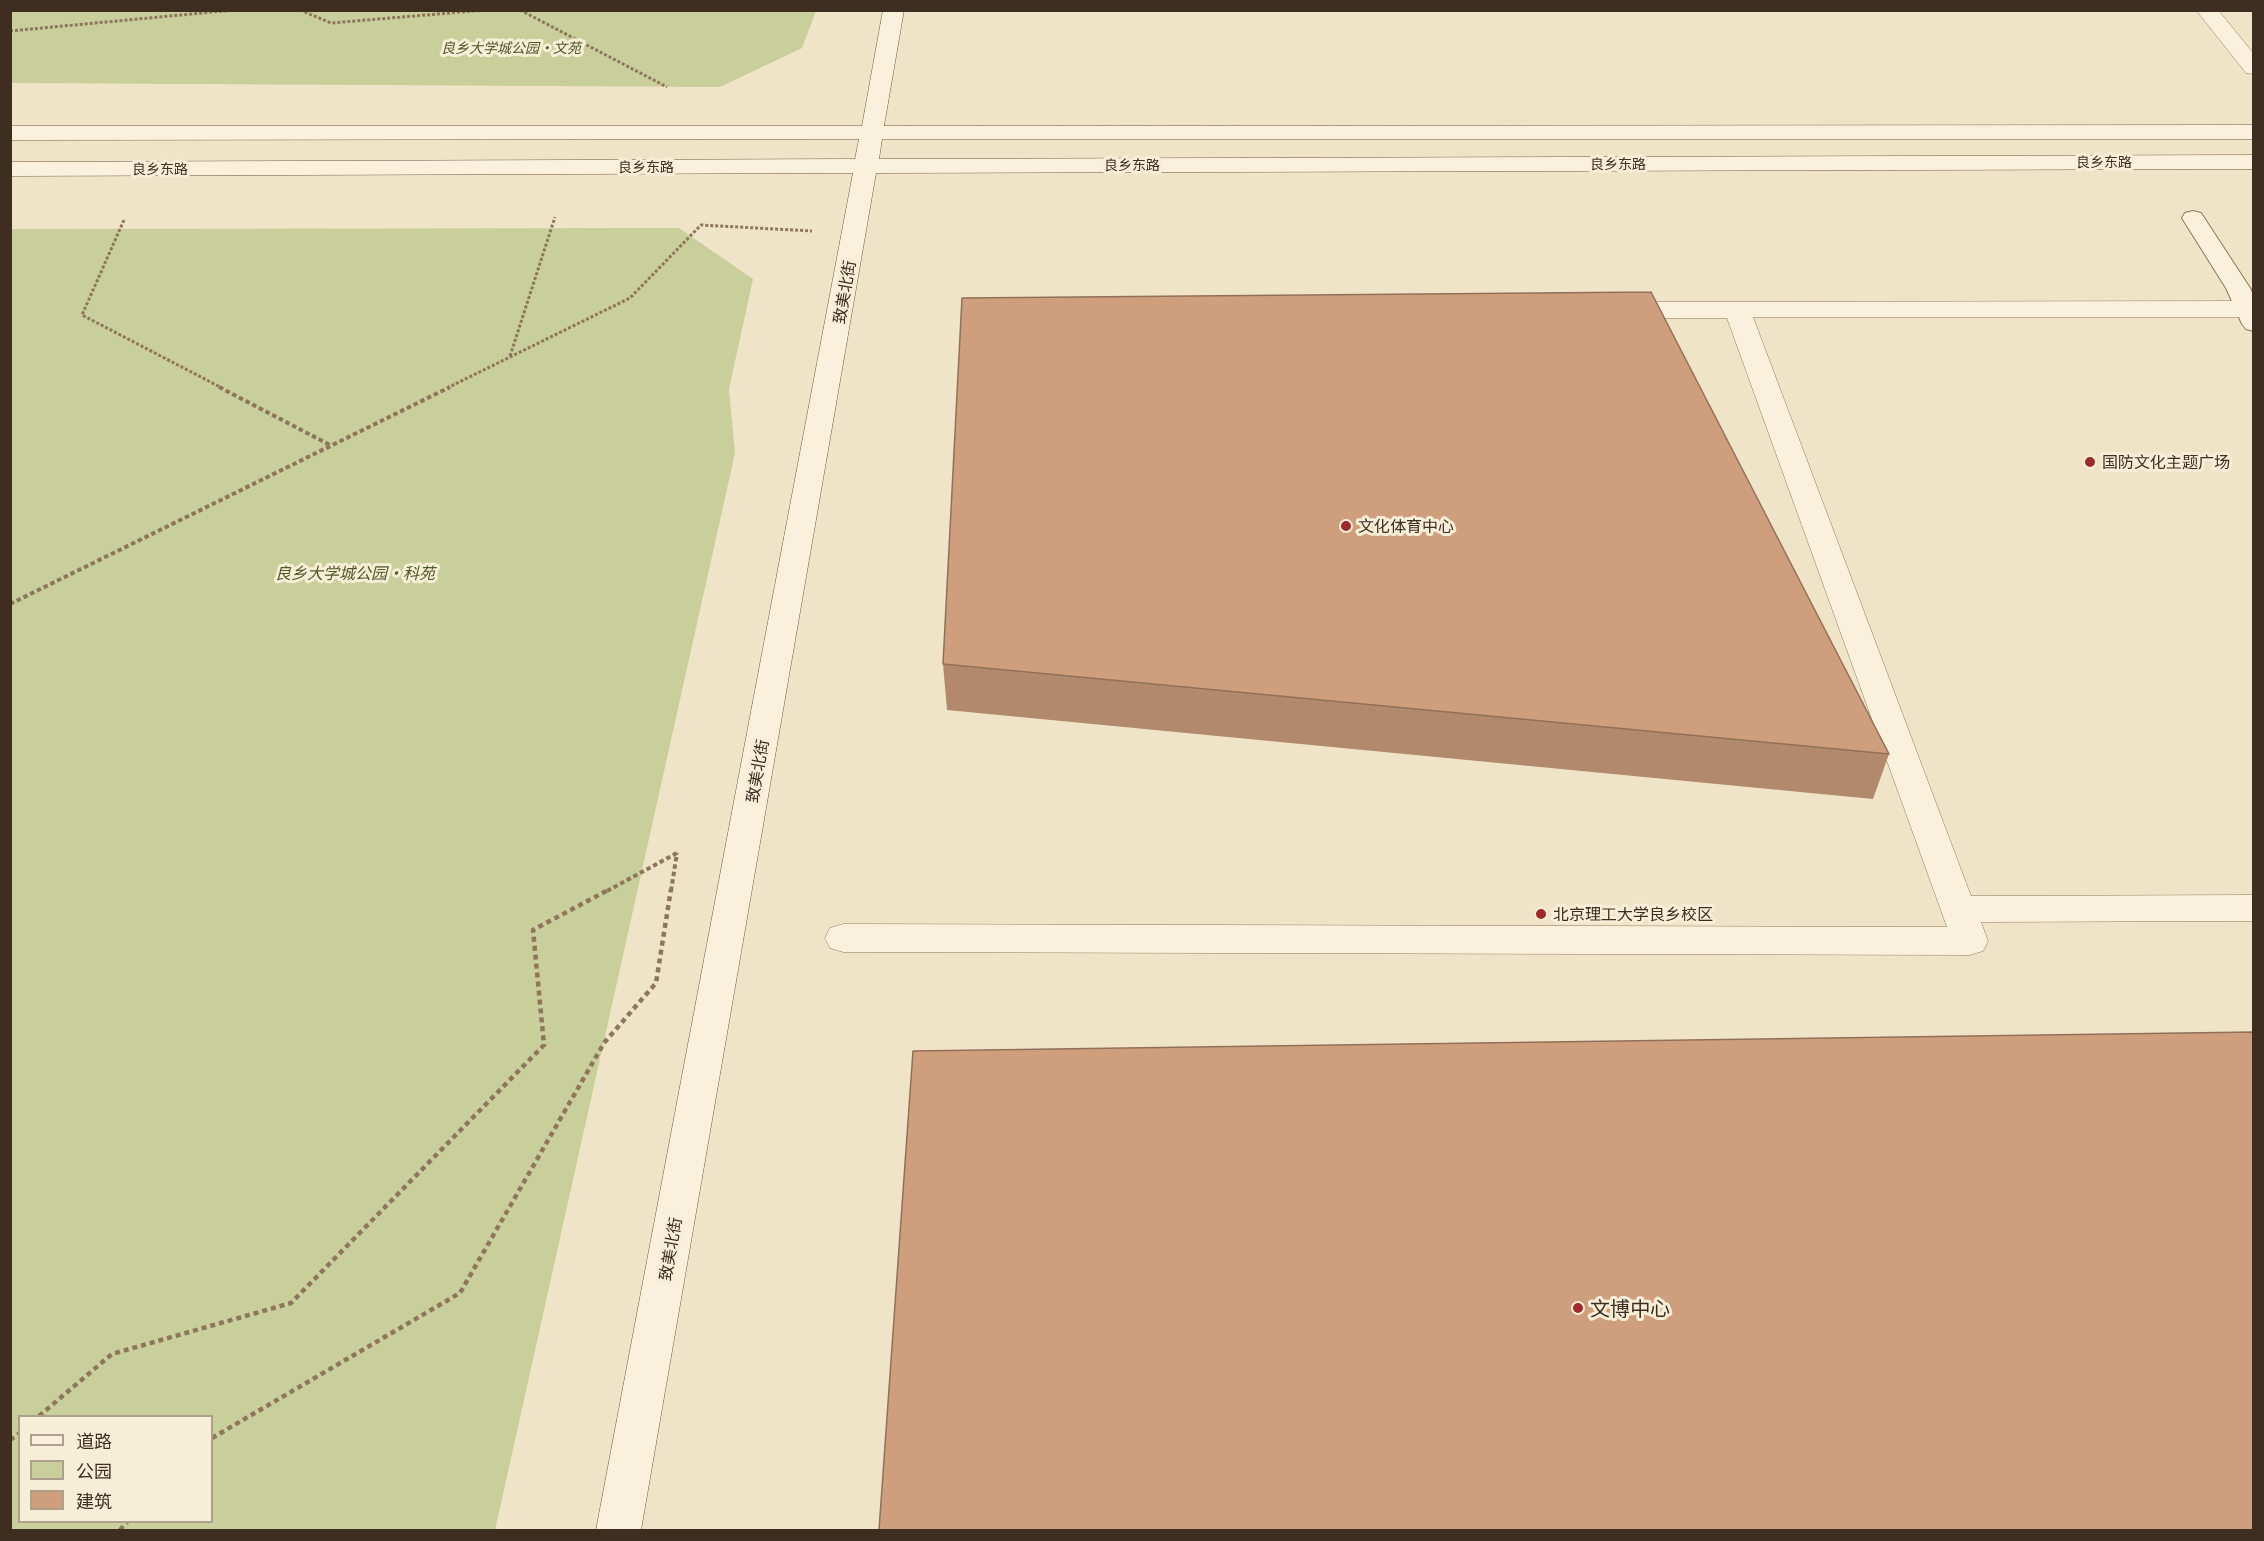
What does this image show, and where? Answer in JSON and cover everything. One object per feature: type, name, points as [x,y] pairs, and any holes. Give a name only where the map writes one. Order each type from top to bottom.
[{"type":"main road","name":"致美北街","points":[[618,1530],[894,10]]},
{"type":"main road","points":[[2206,10],[2253,68]]},
{"type":"main road","name":"良乡东路","points":[[10,133],[2253,132]]},
{"type":"main road","name":"良乡东路","points":[[10,169],[2253,162]]},
{"type":"main road","points":[[1587,310],[2251,314]]},
{"type":"main road","points":[[843,938],[1970,940],[1737,310]]},
{"type":"main road","points":[[1959,909],[2253,908]]},
{"type":"lane","points":[[2193,218],[2238,288],[2251,314]]},
{"type":"path","points":[[10,31],[234,10]]},
{"type":"path","points":[[300,10],[331,23],[486,10]]},
{"type":"path","points":[[519,10],[668,87]]},
{"type":"path","points":[[510,357],[555,217]]},
{"type":"path","points":[[124,220],[82,315],[331,446]]},
{"type":"path","points":[[10,604],[630,298],[701,225],[855,233]]},
{"type":"path","points":[[40,1415],[112,1354],[291,1303],[544,1045],[533,930],[677,853],[656,983],[604,1043],[460,1293],[213,1437]]},
{"type":"green space","name":"良乡大学城公园·文苑","points":[[11,10],[816,11],[802,48],[720,87],[11,83]]},
{"type":"green space","name":"良乡大学城公园·科苑","points":[[679,228],[753,279],[729,389],[735,453],[495,1530],[11,1530],[11,229]]},
{"type":"building","name":"文化体育中心","points":[[1651,292],[1889,754],[943,664],[962,298]]},
{"type":"building","name":"文博中心","points":[[2253,1032],[2253,1530],[879,1530],[913,1051]]},
{"type":"place","name":"国防文化主题广场","points":[[2090,462]]},
{"type":"place","name":"文化体育中心","points":[[1346,526]]},
{"type":"place","name":"北京理工大学良乡校区","points":[[1541,914]]},
{"type":"place","name":"文博中心","points":[[1578,1308]]}]
